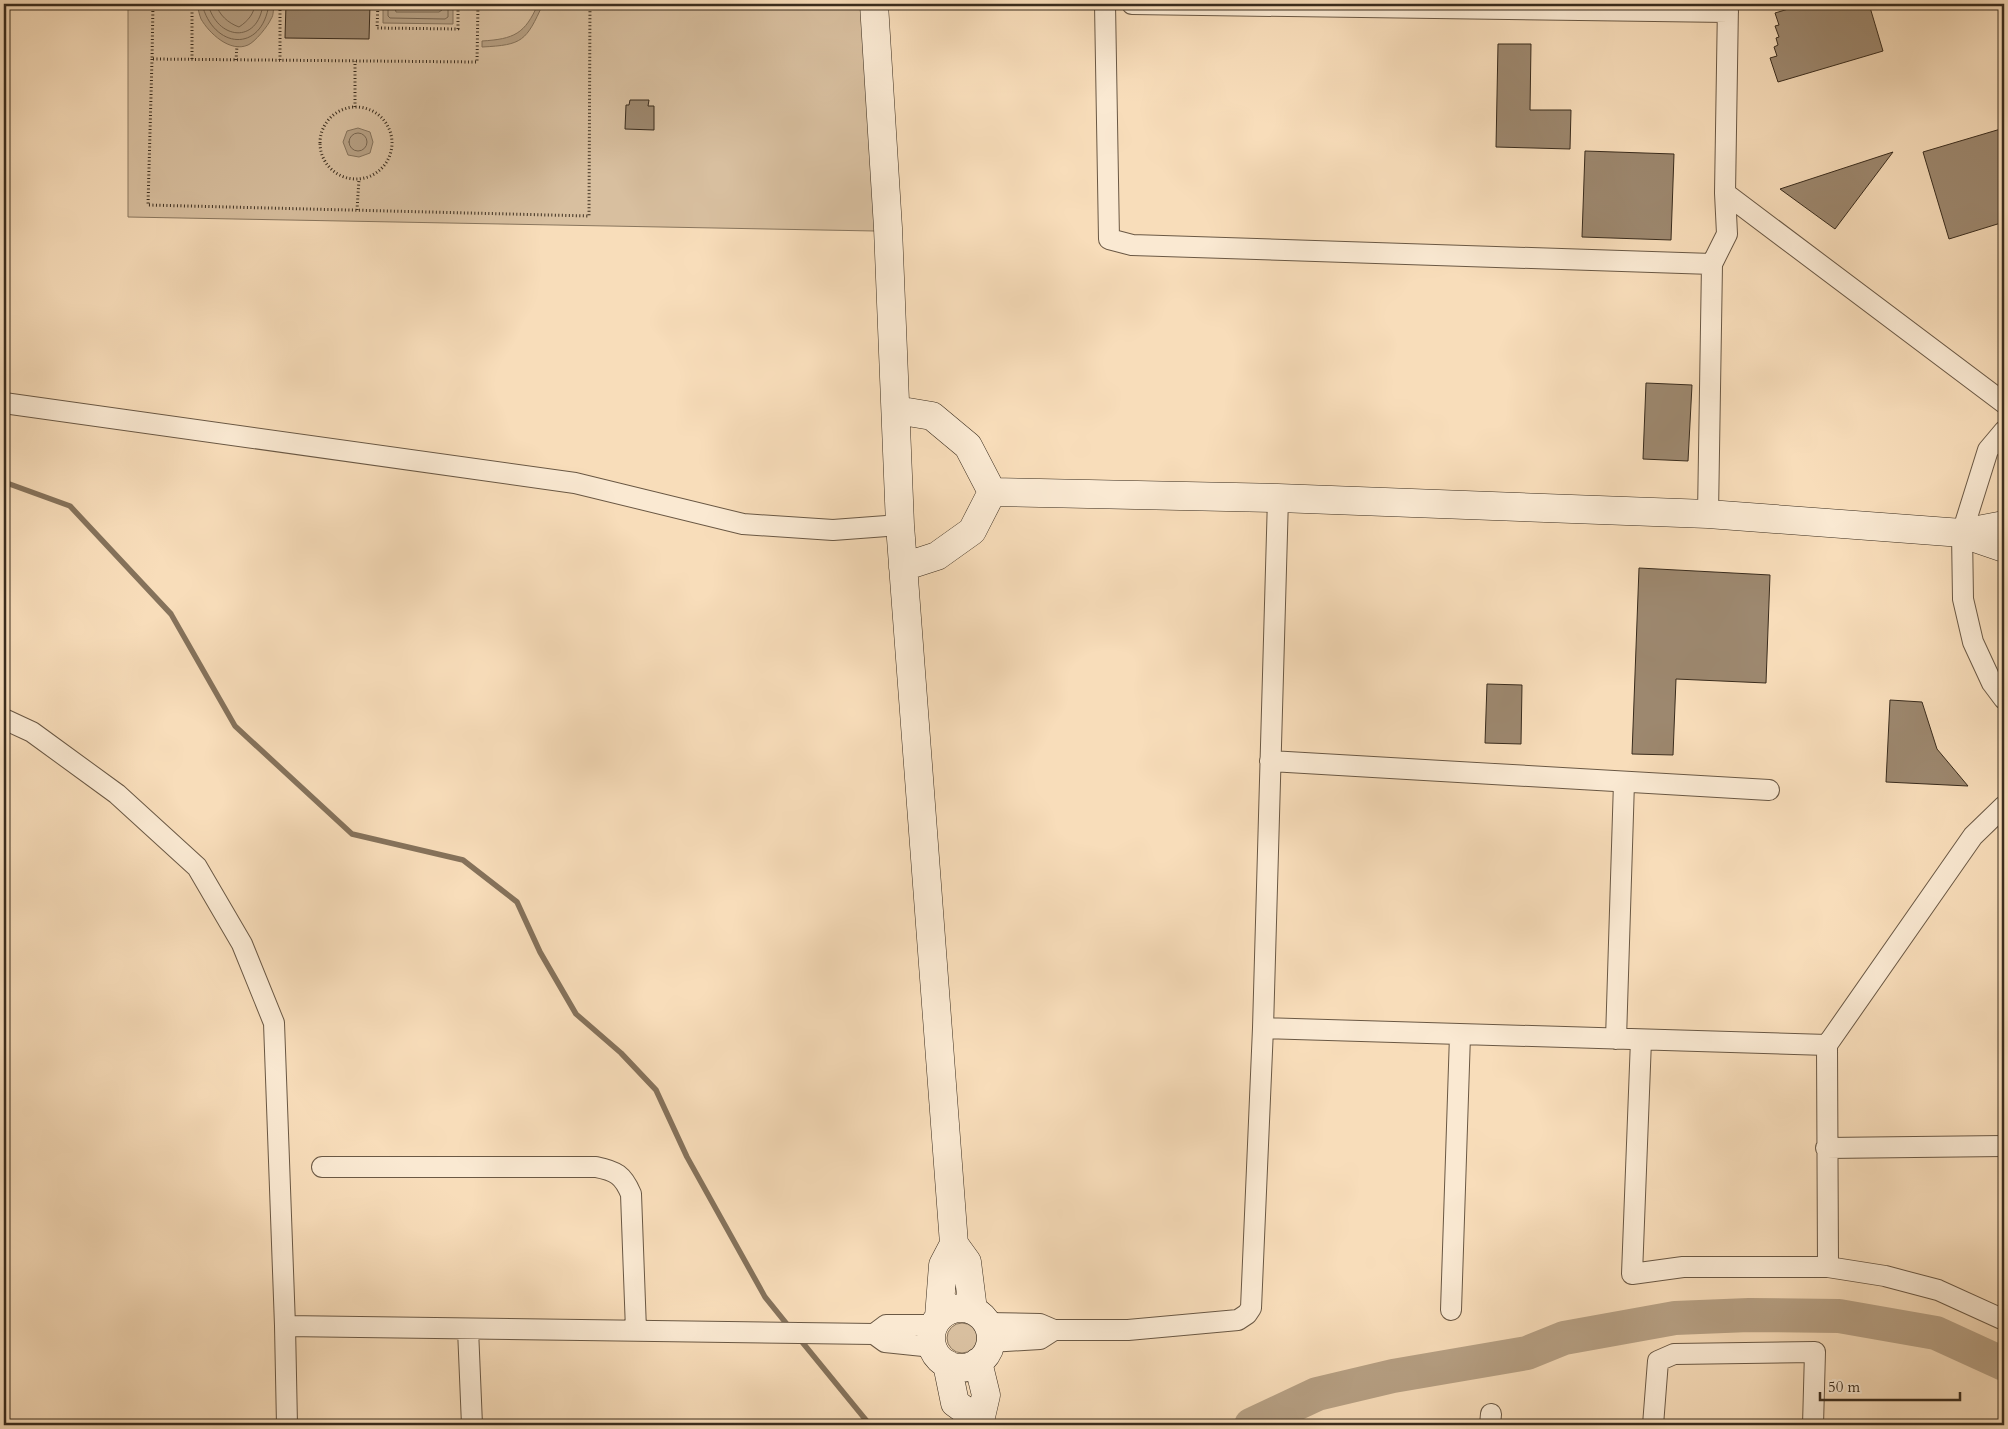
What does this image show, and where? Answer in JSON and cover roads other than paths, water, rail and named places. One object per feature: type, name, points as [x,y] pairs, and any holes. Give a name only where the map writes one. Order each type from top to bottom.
[{"type":"main road","points":[[874,4],[888,228],[900,525],[954,1244],[967,1262],[982,1334],[986,1396],[981,1423],[954,1403],[938,1338],[942,1265],[954,1244]]},
{"type":"main road","points":[[896,410],[932,416],[968,446],[992,492]]},
{"type":"main road","points":[[992,492],[1278,498],[1708,514],[1962,533],[2004,526]]},
{"type":"main road","points":[[903,567],[937,556],[972,531],[992,492]]},
{"type":"main road","points":[[1962,533],[2004,548]]},
{"type":"main road","points":[[938,1338],[955,1308],[982,1334]]},
{"type":"main road","points":[[938,1338],[963,1367],[982,1334]]},
{"type":"street","points":[[1105,4],[1109,239],[1132,245],[1712,264]]},
{"type":"street","points":[[1132,4],[1728,8],[1725,193],[1727,234],[1712,264],[1708,514]]},
{"type":"street","points":[[1725,193],[2004,403]]},
{"type":"street","points":[[4,403],[575,483],[743,524],[834,530],[900,525]]},
{"type":"street","points":[[2004,431],[1988,450],[1962,533],[1963,599],[1971,636],[1989,676],[2004,699]]},
{"type":"street","points":[[982,1334],[1040,1324],[1054,1330],[1128,1330],[1238,1320],[1247,1314],[1251,1308],[1263,1028],[1278,498]]},
{"type":"street","points":[[4,719],[32,732],[117,794],[197,867],[242,944],[274,1023],[285,1326],[286,1425]]},
{"type":"street","points":[[1270,761],[1769,790]]},
{"type":"street","points":[[1616,1039],[1624,782]]},
{"type":"street","points":[[1828,1267],[1827,1045],[1973,836],[2004,806]]},
{"type":"street","points":[[1263,1028],[1827,1045]]},
{"type":"street","points":[[1451,1310],[1460,1034]]},
{"type":"street","points":[[1641,1040],[1632,1274],[1684,1267],[1828,1267],[1885,1276],[1938,1290],[2004,1320]]},
{"type":"street","points":[[1826,1148],[2004,1146]]},
{"type":"street","points":[[322,1167],[596,1167],[614,1171],[626,1182],[631,1194],[636,1330]]},
{"type":"street","points":[[285,1326],[468,1330],[636,1330],[874,1334],[886,1325],[938,1338]]},
{"type":"street","points":[[468,1330],[472,1425]]},
{"type":"street","points":[[1652,1425],[1658,1361],[1674,1354],[1815,1352],[1813,1425]]},
{"type":"water","points":[[197,4],[274,4],[272,17],[264,30],[251,43],[241,47],[227,44],[209,30],[201,19]]},
{"type":"water","points":[[383,4],[453,4],[453,24],[383,23]]},
{"type":"water","points":[[538,4],[543,4],[532,26],[522,39],[506,45],[482,47],[482,41],[502,39],[517,33],[528,22]]},
{"type":"water","points":[[358,128],[370,132],[373,142],[370,153],[359,157],[348,155],[343,142],[347,131]]},
{"type":"waterway","points":[[4,482],[70,506],[171,614],[235,726],[352,834],[463,860],[517,902],[540,952],[576,1014],[621,1053],[656,1090],[687,1157],[765,1297],[790,1328]]},
{"type":"waterway","points":[[1251,1425],[1317,1394],[1393,1376],[1527,1353],[1564,1338],[1675,1318],[1749,1315],[1839,1316],[1936,1333],[2004,1364]]},
{"type":"waterway","points":[[798,1337],[870,1425]]}]
